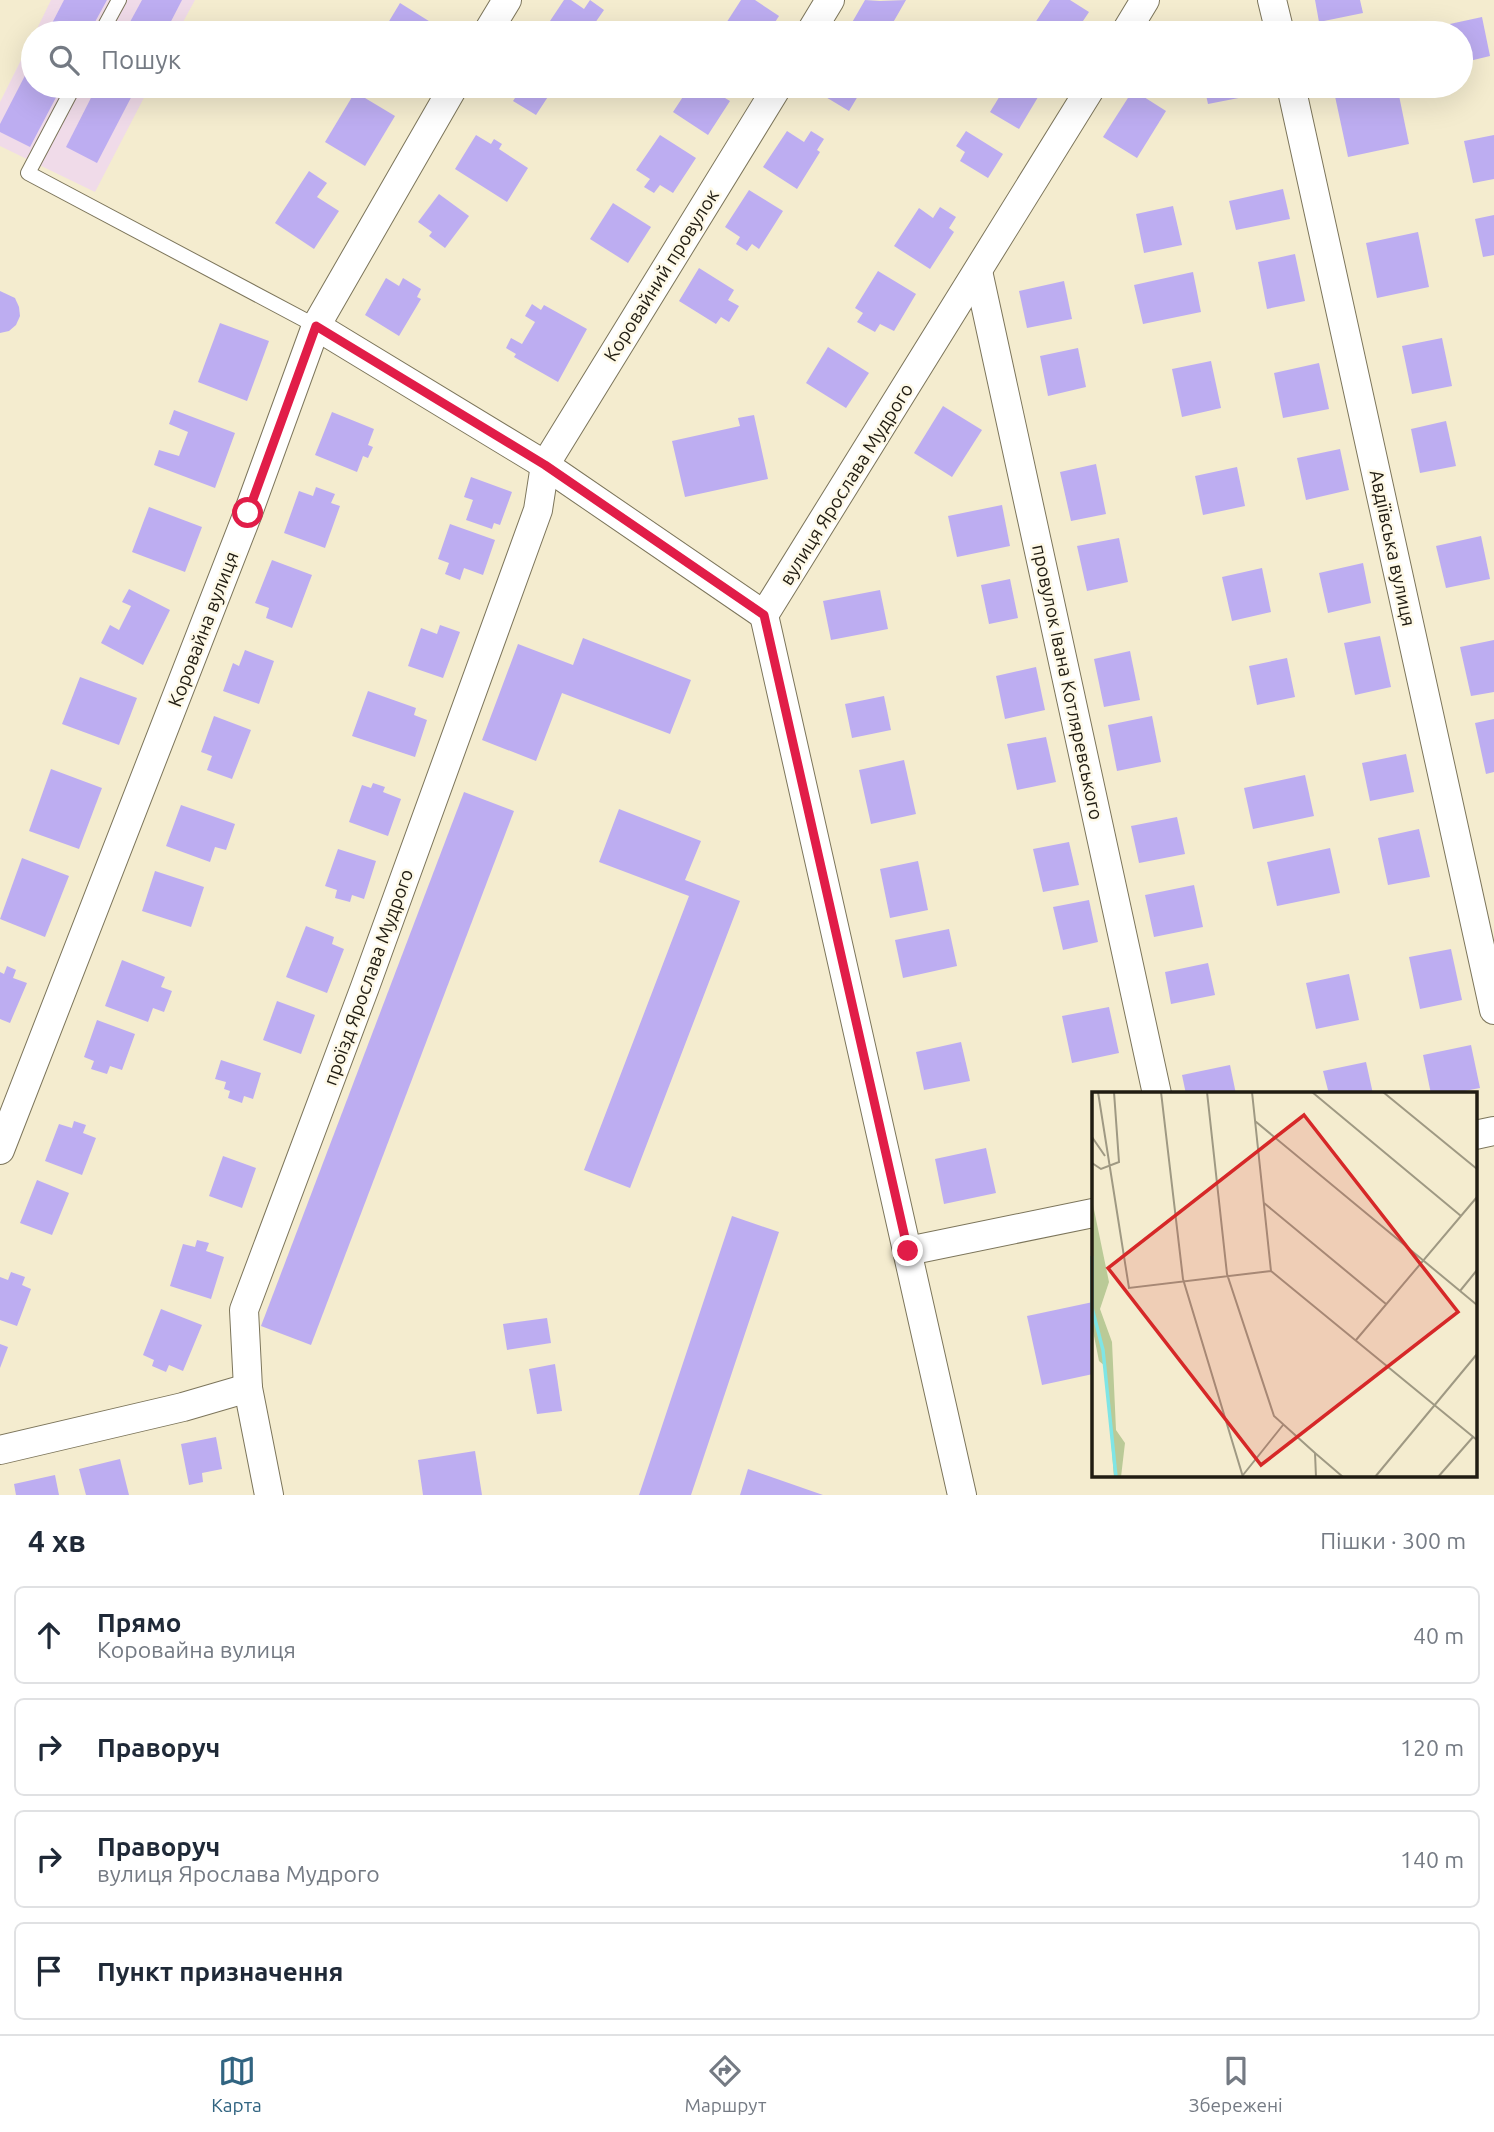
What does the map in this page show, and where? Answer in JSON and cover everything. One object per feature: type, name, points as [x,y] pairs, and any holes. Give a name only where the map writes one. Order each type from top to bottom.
[{"type":"street","points":[[494,21],[507,0]]},
{"type":"street","points":[[817,21],[830,0]]},
{"type":"street","points":[[1132,21],[1145,0]]},
{"type":"street","points":[[1272,0],[1277,21]]},
{"type":"street","name":"Коровайна вулиця","points":[[0,1150],[248,513],[316,326],[447,98]]},
{"type":"street","name":"Коровайний провулок","points":[[545,465],[771,98]]},
{"type":"street","name":"вулиця Ярослава Мудрого","points":[[764,615],[1085,98]]},
{"type":"street","name":"Авдіївська вулиця","points":[[1294,98],[1494,1010]]},
{"type":"street","name":"провулок Івана Котляревського","points":[[978,271],[1157,1092]]},
{"type":"street","points":[[316,326],[545,465],[764,615],[962,1495]]},
{"type":"street","name":"проїзд Ярослава Мудрого","points":[[269,1495],[248,1388],[244,1310],[370,974],[538,510],[545,465]]},
{"type":"street","points":[[1476,1135],[1494,1131]]},
{"type":"street","points":[[908,1251],[1092,1213]]},
{"type":"street","points":[[0,1450],[183,1407],[248,1388]]},
{"type":"lane","points":[[108,21],[119,0]]},
{"type":"lane","points":[[68,98],[28,173],[316,326]]},
{"type":"shaded area","points":[[51,0],[195,0],[184,21],[41,21]]},
{"type":"shaded area","points":[[21,60],[21,98],[144,98],[95,192],[0,146],[0,102]]},
{"type":"building","points":[[64,0],[107,0],[96,21],[53,21]]},
{"type":"building","points":[[142,0],[182,0],[171,21],[131,21]]},
{"type":"building","points":[[564,0],[571,0],[584,9],[590,0],[604,10],[596,21],[550,21]]},
{"type":"building","points":[[741,0],[755,0],[779,16],[776,21],[727,21]]},
{"type":"building","points":[[865,0],[906,0],[894,21],[853,21]]},
{"type":"building","points":[[1050,0],[1070,0],[1089,12],[1083,21],[1036,21]]},
{"type":"building","points":[[1315,0],[1360,0],[1363,13],[1319,21]]},
{"type":"building","points":[[400,3],[429,21],[389,21]]},
{"type":"building","points":[[1482,17],[1490,56],[1473,60],[1473,21],[1464,21]]},
{"type":"building","points":[[21,83],[21,98],[56,98],[30,147],[0,132],[0,124]]},
{"type":"building","points":[[91,98],[131,98],[97,163],[66,147]]},
{"type":"building","points":[[351,98],[365,98],[395,116],[365,166],[325,142]]},
{"type":"building","points":[[515,98],[547,98],[536,115],[513,101]]},
{"type":"building","points":[[682,98],[725,98],[730,101],[708,135],[673,112]]},
{"type":"building","points":[[827,98],[857,98],[849,111]]},
{"type":"building","points":[[999,98],[1037,98],[1019,129],[990,112]]},
{"type":"building","points":[[1128,98],[1146,98],[1166,111],[1137,158],[1103,137]]},
{"type":"building","points":[[1207,98],[1239,98],[1208,104]]},
{"type":"building","points":[[1335,98],[1399,98],[1409,144],[1348,157]]},
{"type":"building","points":[[787,131],[804,142],[811,131],[824,139],[817,150],[820,152],[797,189],[763,167]]},
{"type":"building","points":[[966,131],[1003,154],[988,178],[960,161],[965,152],[956,146]]},
{"type":"building","points":[[476,135],[491,144],[494,139],[502,144],[499,149],[528,168],[507,202],[455,169]]},
{"type":"building","points":[[660,135],[696,158],[673,193],[660,185],[654,193],[644,187],[650,179],[636,170]]},
{"type":"building","points":[[1494,135],[1494,179],[1473,183],[1464,141]]},
{"type":"building","points":[[309,171],[327,183],[317,197],[339,211],[314,249],[275,223]]},
{"type":"building","points":[[1283,189],[1290,219],[1236,230],[1229,201]]},
{"type":"building","points":[[749,190],[783,211],[759,249],[752,244],[747,251],[736,244],[740,237],[725,227]]},
{"type":"building","points":[[439,194],[469,216],[445,248],[429,236],[432,232],[418,222]]},
{"type":"building","points":[[613,203],[651,227],[628,263],[590,239]]},
{"type":"building","points":[[1173,206],[1182,245],[1144,253],[1136,214]]},
{"type":"building","points":[[940,207],[956,217],[949,228],[954,232],[930,269],[894,246],[919,208],[933,218]]},
{"type":"building","points":[[1494,215],[1494,255],[1483,257],[1475,219]]},
{"type":"building","points":[[1418,232],[1429,287],[1377,298],[1366,243]]},
{"type":"building","points":[[1295,254],[1305,301],[1267,309],[1258,262]]},
{"type":"building","points":[[699,268],[734,290],[728,300],[739,306],[729,322],[721,317],[716,324],[679,301]]},
{"type":"building","points":[[878,271],[916,294],[894,331],[880,324],[875,332],[857,322],[863,313],[855,308]]},
{"type":"building","points":[[1193,272],[1201,312],[1143,324],[1134,285]]},
{"type":"building","points":[[386,278],[399,286],[403,278],[421,289],[417,297],[421,299],[399,336],[365,315]]},
{"type":"building","points":[[1064,281],[1072,319],[1027,328],[1019,291]]},
{"type":"building","points":[[0,291],[15,298],[20,316],[9,331],[0,333]]},
{"type":"building","points":[[532,304],[541,310],[544,305],[587,329],[558,382],[514,357],[516,354],[506,348],[511,338],[522,344],[535,322],[525,316]]},
{"type":"building","points":[[220,323],[269,341],[247,401],[198,382]]},
{"type":"building","points":[[1442,338],[1452,386],[1412,394],[1402,346]]},
{"type":"building","points":[[828,347],[869,373],[846,408],[806,383]]},
{"type":"building","points":[[1078,348],[1086,387],[1048,396],[1040,356]]},
{"type":"building","points":[[1211,361],[1221,408],[1182,417],[1172,369]]},
{"type":"building","points":[[1319,363],[1329,409],[1283,418],[1274,373]]},
{"type":"building","points":[[943,406],[982,430],[952,477],[914,453]]},
{"type":"building","points":[[174,410],[235,433],[215,488],[154,465],[159,450],[179,456],[188,432],[169,424]]},
{"type":"building","points":[[332,412],[374,429],[368,445],[373,447],[368,458],[363,456],[357,472],[315,455]]},
{"type":"building","points":[[754,415],[768,479],[685,497],[672,441],[740,426],[738,418]]},
{"type":"building","points":[[1446,421],[1456,466],[1420,473],[1411,429]]},
{"type":"building","points":[[1340,449],[1349,490],[1306,500],[1297,458]]},
{"type":"building","points":[[1096,464],[1106,514],[1071,521],[1060,472]]},
{"type":"building","points":[[1237,467],[1245,506],[1203,515],[1195,476]]},
{"type":"building","points":[[471,477],[512,492],[500,525],[494,523],[492,529],[466,520],[473,500],[464,497]]},
{"type":"building","points":[[316,487],[335,494],[331,503],[340,506],[325,548],[284,533],[299,491],[313,496]]},
{"type":"building","points":[[1002,505],[1010,546],[957,557],[948,516]]},
{"type":"building","points":[[149,507],[202,527],[185,572],[132,552]]},
{"type":"building","points":[[450,524],[495,540],[483,575],[464,568],[460,580],[445,574],[449,563],[438,559]]},
{"type":"building","points":[[1481,536],[1490,579],[1446,588],[1436,546]]},
{"type":"building","points":[[1119,538],[1128,582],[1087,591],[1077,546]]},
{"type":"building","points":[[272,560],[312,575],[292,628],[266,618],[269,608],[255,603]]},
{"type":"building","points":[[1363,563],[1371,603],[1328,613],[1319,573]]},
{"type":"building","points":[[1262,568],[1271,612],[1232,621],[1222,577]]},
{"type":"building","points":[[1010,579],[1018,618],[989,624],[981,585]]},
{"type":"building","points":[[129,589],[170,610],[143,665],[101,643],[110,625],[119,630],[131,606],[122,602]]},
{"type":"building","points":[[880,590],[888,629],[831,640],[823,601]]},
{"type":"building","points":[[440,625],[460,632],[443,678],[408,666],[421,628],[437,634]]},
{"type":"building","points":[[1380,636],[1391,687],[1355,695],[1344,643]]},
{"type":"building","points":[[583,638],[691,680],[670,734],[562,693],[536,761],[482,740],[518,644],[573,665]]},
{"type":"building","points":[[1494,640],[1494,692],[1471,696],[1460,647]]},
{"type":"building","points":[[245,650],[274,661],[259,704],[223,691],[233,663],[239,666]]},
{"type":"building","points":[[1130,651],[1140,700],[1104,707],[1094,659]]},
{"type":"building","points":[[1287,658],[1295,697],[1257,705],[1249,666]]},
{"type":"building","points":[[1036,667],[1045,710],[1005,719],[996,676]]},
{"type":"building","points":[[80,677],[137,698],[119,745],[62,724]]},
{"type":"building","points":[[368,691],[416,708],[414,715],[427,720],[415,757],[352,736]]},
{"type":"building","points":[[884,696],[891,730],[852,738],[845,704]]},
{"type":"building","points":[[214,716],[251,730],[232,779],[207,770],[212,756],[201,752]]},
{"type":"building","points":[[1152,716],[1161,762],[1117,771],[1108,725]]},
{"type":"building","points":[[1494,719],[1494,772],[1486,774],[1475,723]]},
{"type":"building","points":[[1046,737],[1056,782],[1017,790],[1007,744]]},
{"type":"building","points":[[1406,754],[1414,792],[1370,801],[1362,763]]},
{"type":"building","points":[[904,760],[916,814],[871,824],[859,770]]},
{"type":"building","points":[[51,769],[102,788],[79,849],[29,831]]},
{"type":"building","points":[[1305,775],[1314,816],[1253,829],[1244,788]]},
{"type":"building","points":[[373,783],[385,787],[383,792],[401,799],[388,836],[349,822],[362,785],[371,788]]},
{"type":"building","points":[[464,792],[514,811],[311,1345],[261,1326]]},
{"type":"building","points":[[181,805],[235,824],[226,850],[215,847],[210,862],[166,846]]},
{"type":"building","points":[[619,809],[701,841],[685,880],[740,901],[630,1188],[584,1170],[689,896],[599,862]]},
{"type":"building","points":[[1177,817],[1185,854],[1139,863],[1131,826]]},
{"type":"building","points":[[1419,829],[1430,877],[1388,885],[1378,838]]},
{"type":"building","points":[[1069,842],[1079,885],[1043,892],[1033,849]]},
{"type":"building","points":[[1330,848],[1340,893],[1277,906],[1267,862]]},
{"type":"building","points":[[338,849],[376,861],[364,899],[352,895],[350,902],[335,898],[337,890],[325,886]]},
{"type":"building","points":[[22,858],[69,876],[45,937],[0,919]]},
{"type":"building","points":[[918,861],[928,910],[890,918],[880,869]]},
{"type":"building","points":[[155,871],[204,887],[191,927],[142,911]]},
{"type":"building","points":[[1194,885],[1203,927],[1154,937],[1145,895]]},
{"type":"building","points":[[1089,900],[1098,942],[1063,950],[1053,907]]},
{"type":"building","points":[[306,926],[334,937],[332,944],[344,949],[327,993],[286,977]]},
{"type":"building","points":[[949,929],[957,966],[903,978],[895,940]]},
{"type":"building","points":[[1451,949],[1462,1000],[1420,1009],[1409,957]]},
{"type":"building","points":[[122,960],[165,977],[161,987],[172,991],[164,1012],[153,1008],[148,1022],[105,1006]]},
{"type":"building","points":[[1208,963],[1215,995],[1171,1004],[1165,972]]},
{"type":"building","points":[[7,966],[16,970],[13,978],[27,983],[10,1023],[0,1019],[0,972],[4,974]]},
{"type":"building","points":[[1349,974],[1359,1020],[1316,1029],[1306,983]]},
{"type":"building","points":[[277,1001],[315,1015],[301,1054],[263,1040]]},
{"type":"building","points":[[1109,1007],[1119,1053],[1072,1063],[1062,1016]]},
{"type":"building","points":[[97,1020],[135,1034],[122,1070],[110,1066],[107,1074],[91,1069],[94,1061],[84,1057]]},
{"type":"building","points":[[961,1042],[970,1081],[924,1090],[916,1052]]},
{"type":"building","points":[[1471,1045],[1480,1088],[1459,1092],[1431,1092],[1423,1055]]},
{"type":"building","points":[[221,1060],[261,1073],[253,1099],[244,1096],[242,1103],[228,1098],[230,1091],[224,1089],[226,1082],[215,1079]]},
{"type":"building","points":[[1366,1062],[1373,1092],[1328,1092],[1323,1071]]},
{"type":"building","points":[[1230,1065],[1236,1092],[1186,1092],[1182,1075]]},
{"type":"building","points":[[74,1121],[86,1125],[83,1133],[96,1138],[82,1175],[45,1161],[59,1124],[72,1128]]},
{"type":"building","points":[[986,1148],[996,1193],[944,1204],[935,1159]]},
{"type":"building","points":[[223,1156],[256,1168],[242,1208],[209,1196]]},
{"type":"building","points":[[37,1180],[69,1193],[52,1235],[20,1223]]},
{"type":"building","points":[[732,1216],[779,1232],[691,1495],[639,1495]]},
{"type":"building","points":[[197,1240],[209,1243],[206,1251],[224,1257],[211,1299],[170,1286],[183,1244],[195,1247]]},
{"type":"building","points":[[11,1272],[25,1277],[22,1285],[31,1289],[17,1326],[0,1320],[0,1277],[8,1280]]},
{"type":"building","points":[[1092,1302],[1092,1374],[1042,1385],[1027,1316]]},
{"type":"building","points":[[161,1309],[202,1325],[183,1371],[169,1365],[166,1372],[152,1366],[154,1360],[143,1355]]},
{"type":"building","points":[[547,1318],[551,1343],[507,1350],[503,1324]]},
{"type":"building","points":[[0,1344],[8,1347],[0,1368]]},
{"type":"building","points":[[555,1364],[562,1411],[537,1414],[529,1369]]},
{"type":"building","points":[[216,1437],[222,1469],[202,1473],[203,1482],[189,1485],[181,1444]]},
{"type":"building","points":[[475,1451],[482,1495],[423,1495],[418,1460]]},
{"type":"building","points":[[120,1459],[129,1495],[86,1495],[79,1469]]},
{"type":"building","points":[[748,1469],[823,1495],[740,1495]]},
{"type":"building","points":[[55,1475],[59,1495],[16,1495],[14,1484]]},
{"type":"route","points":[[248,513],[316,326],[545,465],[764,615],[908,1251]]}]
